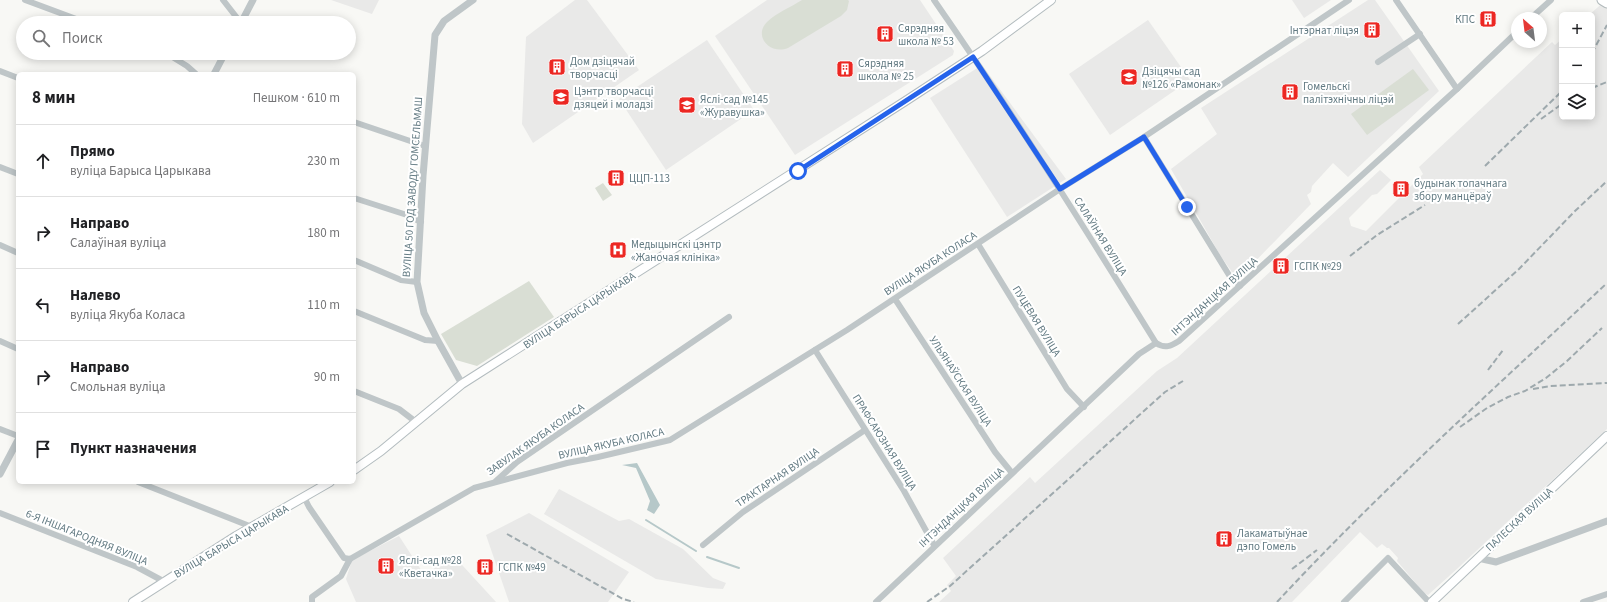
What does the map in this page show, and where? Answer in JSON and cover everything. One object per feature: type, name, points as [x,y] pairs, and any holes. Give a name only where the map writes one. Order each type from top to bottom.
[{"type":"main road","name":"ВУЛІЦА БАРЫСА ЦАРЫКАВА","points":[[356,469],[382,451],[462,384],[696,234],[797,172],[973,57],[1051,0]]},
{"type":"main road","points":[[1602,0],[1607,3]]},
{"type":"main road","name":"ПАЛЕСКАЯ ВУЛІЦА","points":[[1431,602],[1607,436]]},
{"type":"main road","name":"ВУЛІЦА БАРЫСА ЦАРЫКАВА","points":[[132,602],[252,527],[327,484]]},
{"type":"street","points":[[25,0],[68,16]]},
{"type":"street","points":[[223,0],[236,16]]},
{"type":"street","points":[[245,16],[253,0]]},
{"type":"street","name":"ВУЛІЦА 50 ГОД ЗАВОДУ ГОМСЕЛЬМАШ","points":[[462,384],[438,341],[422,306],[417,282],[425,146],[435,35],[439,26],[444,21],[473,0]]},
{"type":"street","name":"САЛАЎІНАЯ ВУЛІЦА","points":[[934,0],[1060,189],[1156,343]]},
{"type":"street","name":"ВУЛІЦА ЯКУБА КОЛАСА","points":[[494,482],[568,463],[670,440],[895,299],[1060,189],[1144,137],[1349,0]]},
{"type":"street","points":[[1396,0],[1457,89]]},
{"type":"street","points":[[1538,12],[1551,0]]},
{"type":"street","points":[[1378,62],[1420,34]]},
{"type":"street","name":"ІНТЭНДАНЦКАЯ ВУЛІЦА","points":[[876,602],[1139,354],[1156,343],[1162,347],[1170,346],[1179,341],[1457,89],[1511,38]]},
{"type":"street","points":[[177,60],[194,72]]},
{"type":"street","points":[[216,72],[222,60]]},
{"type":"street","points":[[0,71],[16,77]]},
{"type":"street","points":[[356,123],[425,146]]},
{"type":"street","points":[[1144,137],[1229,275],[1240,286]]},
{"type":"street","points":[[0,167],[16,173]]},
{"type":"street","points":[[356,199],[408,215],[421,222]]},
{"type":"street","name":"ПУЦЕВАЯ ВУЛІЦА","points":[[978,244],[1067,389],[1084,407]]},
{"type":"street","points":[[0,245],[16,252]]},
{"type":"street","points":[[356,261],[401,280],[417,282]]},
{"type":"street","name":"УЛЬЯНАЎСКАЯ ВУЛІЦА","points":[[895,299],[995,452],[1012,473]]},
{"type":"street","points":[[356,312],[425,340],[438,341]]},
{"type":"street","name":"ЗАВУЛАК ЯКУБА КОЛАСА","points":[[350,559],[474,488],[494,482],[517,462],[729,317]]},
{"type":"street","points":[[0,342],[16,348]]},
{"type":"street","name":"ПРАФСАЮЗНАЯ ВУЛІЦА","points":[[815,350],[904,491],[934,546]]},
{"type":"street","points":[[356,392],[399,409],[416,422]]},
{"type":"street","points":[[0,429],[16,435]]},
{"type":"street","name":"ТРАКТАРНАЯ ВУЛІЦА","points":[[703,545],[743,512],[865,430]]},
{"type":"street","points":[[0,474],[16,444]]},
{"type":"street","points":[[143,484],[252,527]]},
{"type":"street","points":[[304,497],[309,507],[344,558],[350,559],[341,576],[312,597],[312,602]]},
{"type":"street","name":"6-Я ІНШАГАРОДНЯЯ ВУЛІЦА","points":[[0,513],[137,567],[165,582]]},
{"type":"street","points":[[1478,558],[1496,562],[1607,521]]},
{"type":"street","points":[[1344,602],[1388,558],[1431,602]]},
{"type":"street","points":[[1583,602],[1607,594]]},
{"type":"shaded area","points":[[331,0],[379,0],[372,14]]},
{"type":"shaded area","name":"Цэнтр творчасці дзяцей і моладзі","points":[[575,0],[587,0],[639,70],[533,143],[522,124],[526,37]]},
{"type":"shaded area","points":[[767,0],[920,0],[954,51],[953,55],[795,155],[715,36]]},
{"type":"shaded area","points":[[802,0],[849,1],[847,10],[841,16],[788,48],[775,49],[770,47],[763,38],[763,27],[775,16]]},
{"type":"shaded area","points":[[1292,0],[1331,0],[1304,18]]},
{"type":"shaded area","points":[[1368,0],[1375,0],[1439,91],[1348,177],[1333,163],[1312,186],[1311,192],[1307,195],[1311,204],[1240,277],[1232,272],[1220,255],[1171,169],[1217,134],[1201,108]]},
{"type":"shaded area","points":[[1607,0],[1607,429],[1458,568],[1428,595],[1424,593],[1397,561],[1398,558],[1389,548],[1382,544],[1377,548],[1360,532],[1292,602],[939,602],[951,591],[947,585],[956,576],[943,558],[1030,477],[1035,483],[1157,371],[1177,358],[1380,170],[1391,180],[1377,194],[1372,195],[1349,218],[1351,226],[1366,231],[1423,174],[1419,167],[1552,42],[1555,45],[1559,42],[1559,120],[1595,120],[1595,12],[1592,12]]},
{"type":"shaded area","name":"Дзіцячы сад №126 «Рамонак»","points":[[1148,20],[1190,80],[1110,135],[1069,74]]},
{"type":"shaded area","name":"Яслі-сад №145 «Журавушка»","points":[[707,40],[754,110],[666,170],[619,99]]},
{"type":"shaded area","points":[[982,65],[1066,179],[1007,217],[930,98]]},
{"type":"shaded area","points":[[1413,69],[1429,90],[1367,135],[1351,114]]},
{"type":"shaded area","points":[[603,183],[612,195],[603,201],[595,188]]},
{"type":"shaded area","points":[[529,281],[554,317],[477,366],[456,360],[441,334]]},
{"type":"shaded area","points":[[637,463],[660,505],[654,514],[647,510],[650,501],[636,468],[622,465]]},
{"type":"shaded area","points":[[559,489],[619,521],[629,519],[683,549],[713,578],[726,583],[723,589],[708,588],[656,579],[544,514]]},
{"type":"shaded area","points":[[529,513],[629,572],[608,602],[509,602],[486,535]]},
{"type":"shaded area","points":[[399,536],[425,576],[452,554],[496,602],[356,602],[346,579],[352,560]]},
{"type":"waterway","points":[[646,520],[696,551]]},
{"type":"waterway","points":[[707,557],[739,568]]},
{"type":"railway","points":[[1595,48],[1607,25]]},
{"type":"railway","points":[[1595,87],[1607,82]]},
{"type":"railway","points":[[1485,166],[1559,94]]},
{"type":"railway","points":[[1541,119],[1559,106]]},
{"type":"railway","points":[[1458,324],[1519,269],[1575,211],[1607,181]]},
{"type":"railway","points":[[1350,256],[1377,235],[1425,205]]},
{"type":"railway","points":[[1277,602],[1316,560],[1398,480],[1607,283]]},
{"type":"railway","points":[[1460,427],[1487,408],[1508,397],[1525,391],[1546,378],[1567,361],[1602,328]]},
{"type":"railway","points":[[1488,370],[1503,350]]},
{"type":"railway","points":[[927,602],[950,586],[1165,392],[1183,381]]},
{"type":"railway","points":[[1533,389],[1550,386],[1607,383]]},
{"type":"railway","points":[[507,534],[623,599],[634,602]]},
{"type":"railway","points":[[1292,569],[1317,550]]},
{"type":"place","name":"КПС","points":[[1488,19]]},
{"type":"place","name":"Інтэрнат ліцэя","points":[[1372,30]]},
{"type":"place","name":"Сярэдняя школа № 53","points":[[885,34]]},
{"type":"place","name":"Дом дзіцячай творчасці","points":[[557,67]]},
{"type":"place","name":"Сярэдняя школа № 25","points":[[845,69]]},
{"type":"place","name":"Дзіцячы сад №126 «Рамонак»","points":[[1129,77]]},
{"type":"place","name":"Гомельскі палітэхнічны ліцэй","points":[[1290,92]]},
{"type":"place","name":"Цэнтр творчасці дзяцей і моладзі","points":[[561,97]]},
{"type":"place","name":"Яслі-сад №145 «Журавушка»","points":[[687,105]]},
{"type":"place","name":"ЦЦП-113","points":[[616,178]]},
{"type":"place","name":"будынак топачнага збору манцёраў","points":[[1401,189]]},
{"type":"place","name":"Медыцынскі цэнтр «Жаночая клініка»","points":[[618,250]]},
{"type":"place","name":"ГСПК №29","points":[[1281,266]]},
{"type":"place","name":"Лакаматыўнае дэпо Гомель","points":[[1224,539]]},
{"type":"place","name":"Яслі-сад №28 «Кветачка»","points":[[386,566]]},
{"type":"place","name":"ГСПК №49","points":[[485,567]]},
{"type":"route","points":[[798,171],[973,57],[1060,189],[1144,137],[1187,207]]}]
